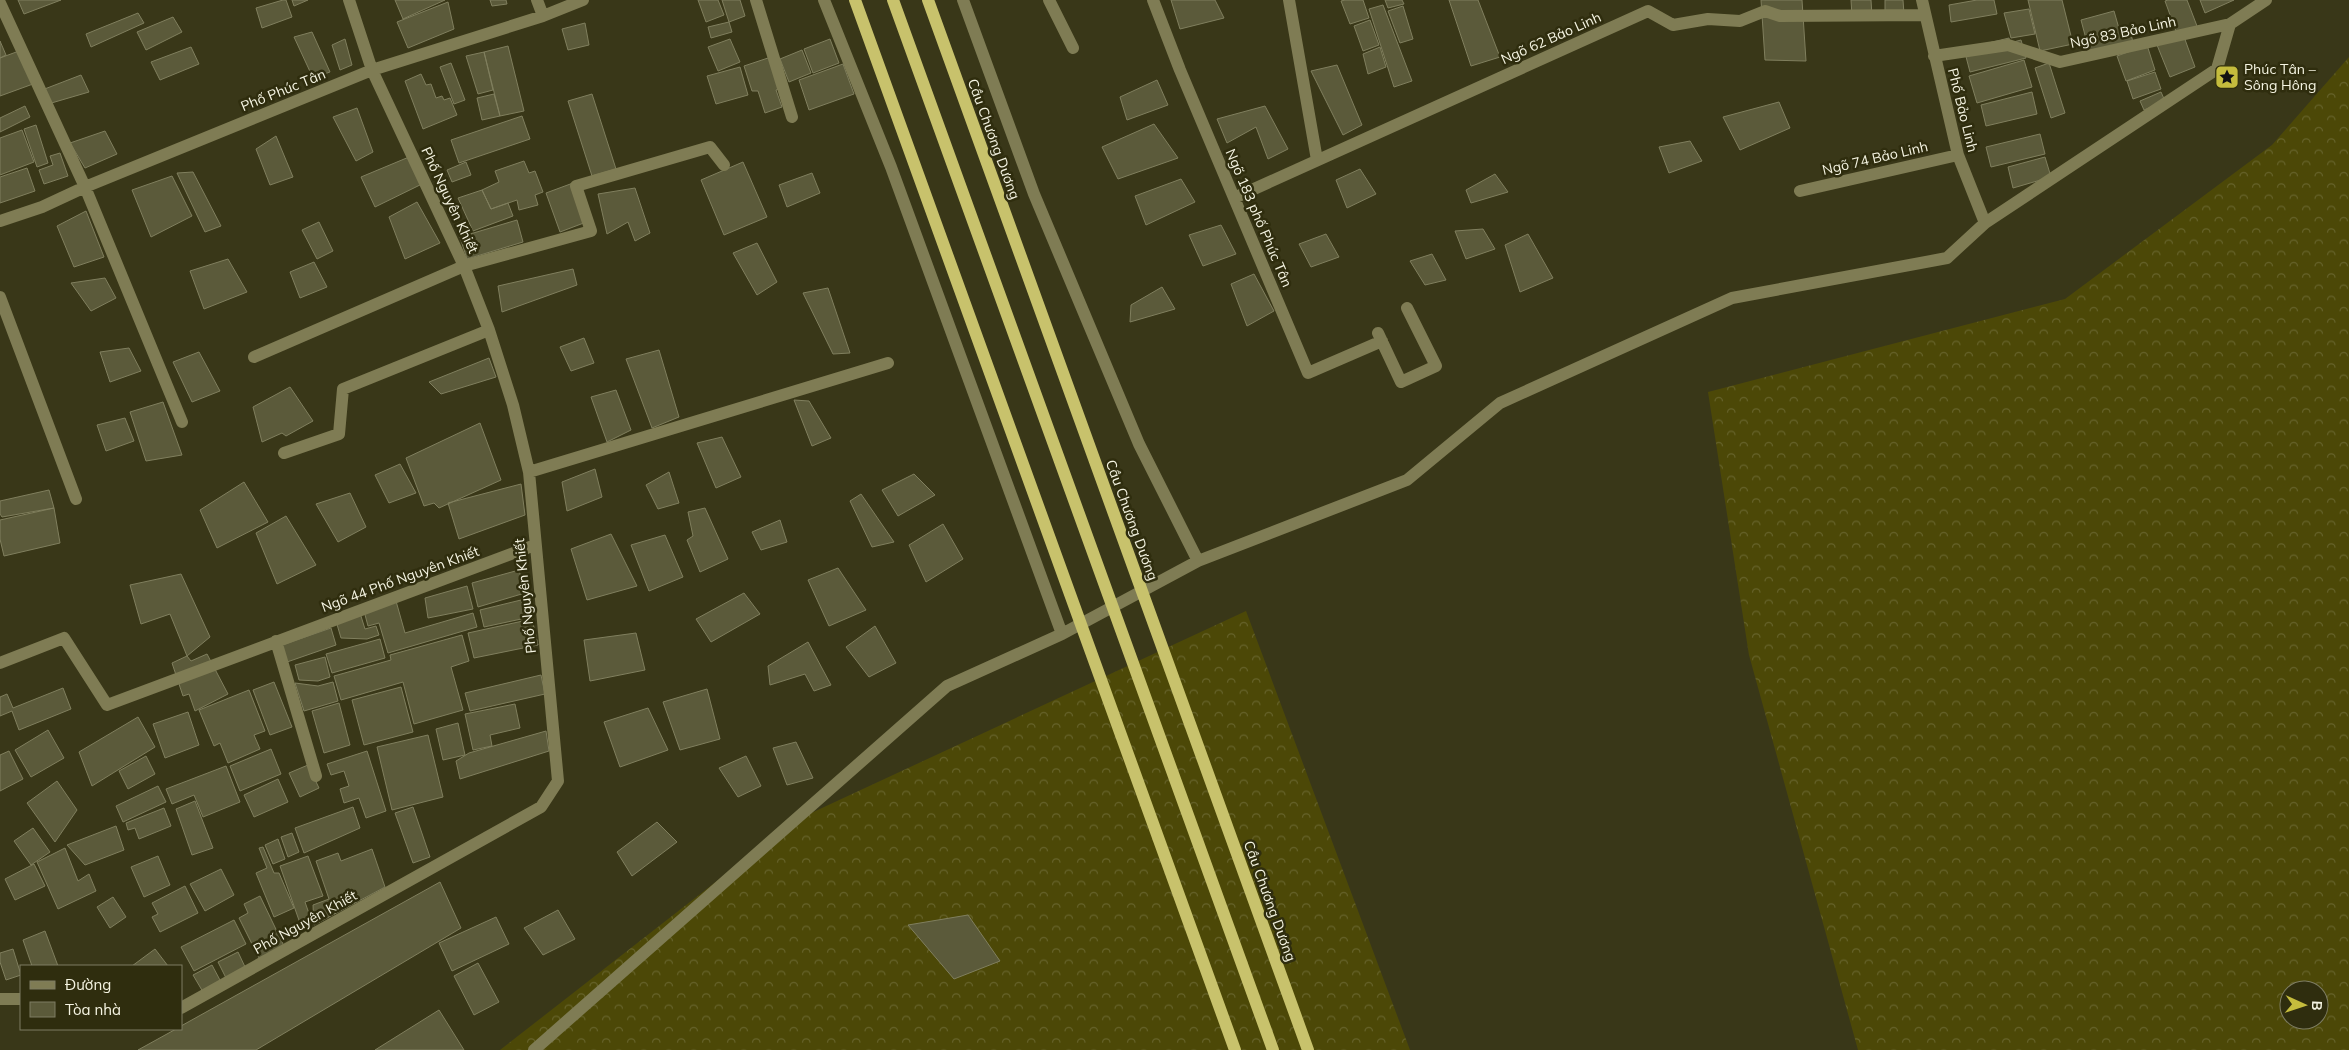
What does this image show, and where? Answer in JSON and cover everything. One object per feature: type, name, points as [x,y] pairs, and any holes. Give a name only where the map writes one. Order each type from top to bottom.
[{"type":"main road","points":[[855,0],[1235,1050]]},
{"type":"main road","points":[[893,0],[1273,1050]]},
{"type":"main road","name":"Cầu Chương Dương","points":[[928,0],[1308,1050]]},
{"type":"street","name":"Phố Nguyên Khiết","points":[[182,1007],[540,807],[558,781],[529,472],[513,405],[489,330],[464,266],[372,70],[349,0]]},
{"type":"street","points":[[537,0],[543,16]]},
{"type":"street","name":"Phố Phúc Tân","points":[[0,222],[42,208],[85,187],[372,70],[543,16],[582,0]]},
{"type":"street","points":[[756,0],[792,117]]},
{"type":"street","points":[[824,0],[891,167],[1062,634]]},
{"type":"street","points":[[963,0],[1034,194],[1139,444],[1198,561]]},
{"type":"street","points":[[1050,0],[1072,48]]},
{"type":"street","name":"Ngõ 183 phố Phúc Tân","points":[[1153,0],[1308,373],[1380,337],[1400,382],[1436,366],[1407,308]]},
{"type":"street","points":[[1289,0],[1317,160]]},
{"type":"street","name":"Phố Bảo Linh","points":[[1922,0],[1958,155],[1985,224]]},
{"type":"street","points":[[534,1050],[947,686],[1062,634],[1198,561],[1407,480],[1500,403],[1732,298],[1947,258],[1985,224],[2084,155],[2217,69],[2230,24],[2266,0]]},
{"type":"street","points":[[0,3],[85,187],[182,422]]},
{"type":"street","name":"Ngõ 62 Bảo Linh","points":[[1234,198],[1647,6],[1673,26],[1708,19],[1740,21],[1765,10],[1780,16],[1925,15]]},
{"type":"street","name":"Ngõ 83 Bảo Linh","points":[[1934,56],[2008,45],[2060,62],[2230,24]]},
{"type":"street","points":[[254,357],[464,266],[591,231],[576,186],[710,147],[724,165]]},
{"type":"street","name":"Ngõ 74 Bảo Linh","points":[[1800,191],[1958,155]]},
{"type":"street","points":[[0,297],[76,499]]},
{"type":"street","points":[[284,453],[339,434],[343,389],[489,330]]},
{"type":"street","points":[[529,472],[888,363]]},
{"type":"street","name":"Ngõ 44 Phố Nguyên Khiết","points":[[0,664],[64,638],[107,704],[535,545]]},
{"type":"street","points":[[276,641],[316,776]]},
{"type":"street","points":[[0,999],[20,999]]},
{"type":"green space","points":[[2349,57],[2349,1050],[1858,1050],[1749,655],[1708,392],[2065,299],[2272,145]]},
{"type":"green space","points":[[1246,611],[1410,1050],[500,1050],[794,821]]},
{"type":"building","points":[[18,0],[61,0],[24,14]]},
{"type":"building","points":[[286,0],[292,17],[262,28],[256,8]]},
{"type":"building","points":[[292,0],[308,0],[294,6]]},
{"type":"building","points":[[395,0],[445,0],[403,19]]},
{"type":"building","points":[[490,0],[506,0],[507,4],[492,6]]},
{"type":"building","points":[[698,0],[718,0],[724,15],[706,22]]},
{"type":"building","points":[[722,0],[740,0],[745,16],[729,22]]},
{"type":"building","points":[[1171,0],[1215,0],[1224,18],[1180,29]]},
{"type":"building","points":[[1363,0],[1369,18],[1350,24],[1341,1]]},
{"type":"building","points":[[1385,0],[1402,0],[1404,4],[1388,8]]},
{"type":"building","points":[[1449,0],[1478,0],[1500,57],[1471,66]]},
{"type":"building","points":[[1761,0],[1802,0],[1806,61],[1765,60]]},
{"type":"building","points":[[1851,0],[1871,0],[1872,16],[1852,16]]},
{"type":"building","points":[[1885,0],[1903,0],[1904,14],[1885,16]]},
{"type":"building","points":[[1977,0],[1994,0],[1997,14],[1951,22],[1949,5]]},
{"type":"building","points":[[2028,0],[2062,0],[2073,44],[2040,51]]},
{"type":"building","points":[[2187,0],[2197,26],[2177,34],[2165,1]]},
{"type":"building","points":[[2200,0],[2234,0],[2205,13]]},
{"type":"building","points":[[448,2],[454,29],[408,48],[397,22]]},
{"type":"building","points":[[1383,5],[1412,81],[1394,87],[1369,9]]},
{"type":"building","points":[[1403,6],[1413,39],[1400,43],[1388,11]]},
{"type":"building","points":[[2029,9],[2035,34],[2011,38],[2004,13]]},
{"type":"building","points":[[2114,11],[2120,32],[2130,29],[2133,43],[2090,54],[2081,20]]},
{"type":"building","points":[[138,13],[144,23],[91,47],[86,34]]},
{"type":"building","points":[[173,17],[182,32],[146,50],[137,32]]},
{"type":"building","points":[[1370,20],[1379,45],[1363,51],[1354,26]]},
{"type":"building","points":[[729,22],[732,32],[711,38],[708,27]]},
{"type":"building","points":[[585,23],[589,45],[568,50],[562,29]]},
{"type":"building","points":[[312,32],[330,72],[313,78],[294,37]]},
{"type":"building","points":[[2183,34],[2195,67],[2170,77],[2157,45]]},
{"type":"building","points":[[2009,38],[2010,43],[2021,40],[2026,58],[1970,72],[1964,49]]},
{"type":"building","points":[[345,39],[352,65],[340,70],[332,45]]},
{"type":"building","points":[[730,39],[740,62],[718,71],[708,47]]},
{"type":"building","points":[[830,39],[839,63],[813,73],[804,49]]},
{"type":"building","points":[[0,41],[6,55],[0,58]]},
{"type":"building","points":[[2147,45],[2155,70],[2126,81],[2117,56]]},
{"type":"building","points":[[508,46],[524,111],[500,116],[484,52]]},
{"type":"building","points":[[191,47],[199,64],[160,80],[151,62]]},
{"type":"building","points":[[1380,47],[1386,67],[1368,74],[1363,54]]},
{"type":"building","points":[[802,50],[811,73],[789,82],[780,59]]},
{"type":"building","points":[[19,51],[33,84],[0,96],[0,58]]},
{"type":"building","points":[[484,52],[493,90],[478,94],[466,56]]},
{"type":"building","points":[[774,56],[784,87],[776,90],[782,107],[765,113],[758,91],[752,91],[744,66]]},
{"type":"building","points":[[2024,60],[2032,87],[1977,103],[1969,76]]},
{"type":"building","points":[[451,63],[465,100],[454,104],[440,67]]},
{"type":"building","points":[[2049,63],[2065,113],[2051,118],[2035,68]]},
{"type":"building","points":[[843,64],[854,94],[809,110],[799,80]]},
{"type":"building","points":[[1337,65],[1362,125],[1343,135],[1311,71]]},
{"type":"building","points":[[740,67],[748,95],[716,104],[707,76]]},
{"type":"building","points":[[2155,72],[2161,89],[2133,99],[2127,81]]},
{"type":"building","points":[[421,74],[426,85],[431,84],[436,98],[442,96],[444,100],[450,98],[457,115],[423,129],[405,81]]},
{"type":"building","points":[[81,75],[89,92],[48,104],[42,90]]},
{"type":"building","points":[[1157,80],[1168,105],[1127,120],[1120,97]]},
{"type":"building","points":[[2032,92],[2037,114],[1986,126],[1981,105]]},
{"type":"building","points":[[2161,92],[2165,101],[2144,110],[2140,101]]},
{"type":"building","points":[[494,94],[500,116],[482,120],[477,98]]},
{"type":"building","points":[[592,94],[616,169],[592,176],[568,101]]},
{"type":"building","points":[[1779,102],[1790,128],[1740,150],[1723,117]]},
{"type":"building","points":[[25,106],[30,117],[0,132],[0,118]]},
{"type":"building","points":[[1265,106],[1288,149],[1268,159],[1256,127],[1227,143],[1217,119]]},
{"type":"building","points":[[357,108],[373,152],[356,161],[333,117]]},
{"type":"building","points":[[522,116],[530,139],[459,163],[451,140]]},
{"type":"building","points":[[1154,124],[1178,158],[1118,179],[1102,147]]},
{"type":"building","points":[[36,125],[48,163],[37,167],[24,129]]},
{"type":"building","points":[[22,130],[34,162],[0,175],[0,138]]},
{"type":"building","points":[[105,131],[117,154],[85,168],[70,143]]},
{"type":"building","points":[[2040,134],[2045,154],[1991,167],[1986,147]]},
{"type":"building","points":[[276,136],[293,177],[270,185],[256,149]]},
{"type":"building","points":[[1690,141],[1702,161],[1669,173],[1659,147]]},
{"type":"building","points":[[60,153],[68,176],[44,184],[39,170],[53,165],[50,156]]},
{"type":"building","points":[[409,157],[424,183],[375,207],[361,177]]},
{"type":"building","points":[[2045,157],[2051,177],[2013,188],[2008,167]]},
{"type":"building","points":[[524,161],[529,173],[535,171],[543,192],[535,195],[538,205],[519,210],[517,200],[491,209],[482,190],[499,182],[495,171]]},
{"type":"building","points":[[466,162],[471,175],[452,182],[447,170]]},
{"type":"building","points":[[743,162],[767,217],[724,235],[701,180]]},
{"type":"building","points":[[27,168],[35,191],[0,203],[0,177]]},
{"type":"building","points":[[1360,169],[1376,194],[1347,208],[1336,180]]},
{"type":"building","points":[[193,172],[221,226],[205,232],[177,173]]},
{"type":"building","points":[[812,173],[820,193],[787,207],[779,185]]},
{"type":"building","points":[[1495,174],[1508,192],[1471,203],[1466,190]]},
{"type":"building","points":[[172,176],[192,216],[151,237],[132,190]]},
{"type":"building","points":[[1181,179],[1195,202],[1146,225],[1135,196]]},
{"type":"building","points":[[573,183],[589,221],[560,232],[546,193]]},
{"type":"building","points":[[635,188],[650,233],[635,241],[628,222],[607,234],[598,194]]},
{"type":"building","points":[[482,190],[491,209],[508,203],[513,216],[473,231],[458,198]]},
{"type":"building","points":[[417,202],[440,243],[405,259],[389,217]]},
{"type":"building","points":[[86,211],[104,257],[74,267],[57,226]]},
{"type":"building","points":[[517,220],[523,242],[467,259],[460,237]]},
{"type":"building","points":[[319,222],[333,251],[317,259],[302,230]]},
{"type":"building","points":[[1221,225],[1236,254],[1203,266],[1189,235]]},
{"type":"building","points":[[1483,229],[1495,249],[1466,259],[1455,231]]},
{"type":"building","points":[[1326,234],[1339,257],[1311,267],[1299,244]]},
{"type":"building","points":[[1528,234],[1553,278],[1520,292],[1505,245]]},
{"type":"building","points":[[757,243],[777,282],[757,295],[733,253]]},
{"type":"building","points":[[1432,254],[1446,280],[1425,285],[1410,261]]},
{"type":"building","points":[[228,259],[247,292],[204,309],[190,271]]},
{"type":"building","points":[[314,262],[327,287],[300,298],[290,272]]},
{"type":"building","points":[[573,269],[577,285],[502,312],[498,286]]},
{"type":"building","points":[[1254,274],[1274,311],[1247,326],[1231,284]]},
{"type":"building","points":[[105,278],[116,298],[91,311],[71,283]]},
{"type":"building","points":[[1162,287],[1175,309],[1130,322],[1131,305]]},
{"type":"building","points":[[828,288],[850,353],[833,354],[803,293]]},
{"type":"building","points":[[584,338],[594,363],[571,371],[560,347]]},
{"type":"building","points":[[129,348],[141,371],[110,382],[100,352]]},
{"type":"building","points":[[659,350],[679,417],[652,428],[626,359]]},
{"type":"building","points":[[199,352],[220,391],[192,402],[173,362]]},
{"type":"building","points":[[489,358],[496,377],[441,394],[429,382]]},
{"type":"building","points":[[290,387],[313,421],[286,436],[282,433],[262,442],[253,407]]},
{"type":"building","points":[[616,390],[631,430],[607,442],[591,397]]},
{"type":"building","points":[[794,400],[809,401],[831,438],[812,446]]},
{"type":"building","points":[[163,402],[182,455],[146,461],[130,412]]},
{"type":"building","points":[[125,418],[134,441],[106,451],[97,425]]},
{"type":"building","points":[[480,423],[501,480],[439,508],[434,503],[424,506],[406,458]]},
{"type":"building","points":[[722,437],[741,477],[716,488],[697,443]]},
{"type":"building","points":[[400,464],[416,493],[389,503],[375,475]]},
{"type":"building","points":[[595,469],[602,497],[567,511],[562,482]]},
{"type":"building","points":[[669,472],[679,503],[658,509],[646,485]]},
{"type":"building","points":[[914,474],[935,495],[898,516],[882,490]]},
{"type":"building","points":[[244,482],[268,522],[217,548],[200,510]]},
{"type":"building","points":[[521,484],[525,515],[459,539],[448,503]]},
{"type":"building","points":[[49,490],[54,508],[2,517],[0,514],[0,501]]},
{"type":"building","points":[[350,493],[366,527],[338,542],[316,504]]},
{"type":"building","points":[[861,494],[894,542],[872,547],[850,501]]},
{"type":"building","points":[[54,508],[60,543],[4,556],[0,539],[0,520]]},
{"type":"building","points":[[705,508],[728,559],[700,572],[687,540],[693,536],[688,512]]},
{"type":"building","points":[[286,516],[316,565],[277,584],[256,533]]},
{"type":"building","points":[[780,520],[787,542],[761,550],[752,532]]},
{"type":"building","points":[[943,524],[963,559],[926,582],[909,545]]},
{"type":"building","points":[[611,534],[637,586],[587,600],[571,549]]},
{"type":"building","points":[[665,535],[683,577],[649,591],[631,545]]},
{"type":"building","points":[[838,568],[866,610],[829,626],[808,580]]},
{"type":"building","points":[[519,570],[525,593],[478,607],[472,583]]},
{"type":"building","points":[[181,574],[210,637],[187,656],[170,614],[141,624],[130,585]]},
{"type":"building","points":[[467,586],[473,609],[428,618],[425,598]]},
{"type":"building","points":[[744,593],[760,614],[711,642],[696,619]]},
{"type":"building","points":[[521,600],[526,618],[484,627],[480,610]]},
{"type":"building","points":[[396,601],[405,633],[473,613],[477,627],[388,653],[379,623],[368,626],[364,611]]},
{"type":"building","points":[[360,613],[365,629],[376,626],[379,635],[367,639],[341,638],[336,621]]},
{"type":"building","points":[[532,619],[538,645],[474,658],[468,633]]},
{"type":"building","points":[[875,626],[896,663],[869,677],[846,647]]},
{"type":"building","points":[[331,628],[336,645],[287,662],[282,645]]},
{"type":"building","points":[[636,633],[645,670],[590,681],[584,640]]},
{"type":"building","points":[[462,635],[469,661],[451,667],[463,710],[414,724],[403,682],[341,700],[334,676],[391,660],[390,655]]},
{"type":"building","points":[[380,639],[385,658],[332,673],[326,654]]},
{"type":"building","points":[[808,642],[831,685],[814,691],[805,674],[770,685],[768,666]]},
{"type":"building","points":[[207,654],[228,694],[195,711],[189,694],[183,696],[172,663],[187,656],[191,661]]},
{"type":"building","points":[[325,657],[330,677],[318,681],[299,680],[295,665]]},
{"type":"building","points":[[541,675],[545,694],[470,711],[465,693]]},
{"type":"building","points":[[274,682],[292,727],[270,735],[253,690]]},
{"type":"building","points":[[333,682],[338,701],[304,711],[295,683],[318,686]]},
{"type":"building","points":[[401,687],[413,732],[364,745],[352,700]]},
{"type":"building","points":[[63,688],[71,709],[19,730],[12,711],[0,716],[0,697],[7,694],[13,708]]},
{"type":"building","points":[[707,689],[720,739],[680,750],[663,702]]},
{"type":"building","points":[[249,690],[265,731],[254,735],[260,749],[228,763],[220,743],[214,746],[199,710]]},
{"type":"building","points":[[339,703],[350,745],[324,753],[312,711]]},
{"type":"building","points":[[515,704],[520,728],[490,735],[492,746],[473,750],[465,714]]},
{"type":"building","points":[[648,708],[668,750],[620,767],[604,722]]},
{"type":"building","points":[[188,712],[199,745],[165,758],[153,724]]},
{"type":"building","points":[[138,717],[155,747],[92,786],[79,752]]},
{"type":"building","points":[[458,723],[465,755],[443,760],[436,729]]},
{"type":"building","points":[[48,730],[64,758],[31,777],[15,750]]},
{"type":"building","points":[[546,731],[549,751],[460,779],[456,761],[469,753]]},
{"type":"building","points":[[428,735],[443,797],[392,810],[377,747]]},
{"type":"building","points":[[796,742],[813,778],[787,785],[773,748]]},
{"type":"building","points":[[271,749],[281,774],[240,791],[230,766]]},
{"type":"building","points":[[9,751],[23,779],[0,791],[0,755]]},
{"type":"building","points":[[367,751],[386,811],[366,818],[359,798],[344,803],[340,789],[349,786],[344,771],[331,775],[327,764]]},
{"type":"building","points":[[146,756],[155,774],[128,789],[119,771]]},
{"type":"building","points":[[746,756],[761,786],[738,797],[719,768]]},
{"type":"building","points":[[308,765],[319,788],[300,797],[289,773]]},
{"type":"building","points":[[226,766],[240,802],[203,817],[194,795],[172,804],[166,789]]},
{"type":"building","points":[[278,779],[288,802],[254,817],[244,795]]},
{"type":"building","points":[[57,781],[77,810],[55,842],[27,803]]},
{"type":"building","points":[[158,786],[166,802],[123,822],[116,806]]},
{"type":"building","points":[[195,801],[213,848],[192,855],[176,809]]},
{"type":"building","points":[[353,807],[360,828],[304,853],[295,828]]},
{"type":"building","points":[[413,807],[430,857],[413,863],[395,813]]},
{"type":"building","points":[[164,808],[171,826],[139,839],[135,828],[128,830],[126,823]]},
{"type":"building","points":[[657,822],[677,842],[632,876],[617,852]]},
{"type":"building","points":[[116,826],[124,850],[85,865],[67,845]]},
{"type":"building","points":[[33,828],[50,852],[31,865],[14,841]]},
{"type":"building","points":[[292,833],[299,852],[288,857],[281,837]]},
{"type":"building","points":[[278,839],[285,859],[273,864],[265,845]]},
{"type":"building","points":[[263,847],[274,873],[279,873],[294,908],[274,917],[256,873],[267,868],[259,848]]},
{"type":"building","points":[[65,848],[78,881],[89,874],[96,891],[58,909],[37,862]]},
{"type":"building","points":[[372,849],[385,887],[314,925],[313,905],[329,899],[316,861],[338,853],[341,861]]},
{"type":"building","points":[[158,856],[170,885],[144,897],[131,867]]},
{"type":"building","points":[[308,856],[323,896],[305,902],[312,922],[301,926],[280,866]]},
{"type":"building","points":[[34,864],[45,886],[15,900],[5,879]]},
{"type":"building","points":[[221,869],[234,895],[205,911],[190,884]]},
{"type":"building","points":[[440,882],[461,928],[256,1050],[138,1050],[174,1030],[182,1030],[182,1025]]},
{"type":"building","points":[[185,886],[198,913],[160,932],[152,917],[158,914],[152,903]]},
{"type":"building","points":[[260,896],[284,946],[259,958],[239,918],[248,913],[244,904]]},
{"type":"building","points":[[113,897],[126,917],[110,928],[97,907]]},
{"type":"building","points":[[558,910],[575,939],[543,955],[524,928]]},
{"type":"building","points":[[968,915],[1000,961],[954,979],[908,925]]},
{"type":"building","points":[[496,917],[509,944],[452,971],[439,943]]},
{"type":"building","points":[[234,920],[246,944],[194,971],[181,947]]},
{"type":"building","points":[[45,931],[58,965],[32,965],[23,940]]},
{"type":"building","points":[[13,949],[20,975],[6,980],[0,962],[0,953]]},
{"type":"building","points":[[155,949],[167,965],[133,965]]},
{"type":"building","points":[[238,952],[246,969],[226,978],[218,962]]},
{"type":"building","points":[[478,963],[499,1002],[474,1015],[454,976]]},
{"type":"building","points":[[212,965],[221,982],[203,992],[193,975]]},
{"type":"building","points":[[439,1010],[464,1050],[375,1050]]},
{"type":"place","name":"Phúc Tân – Sông Hông","points":[[2227,77]]}]
